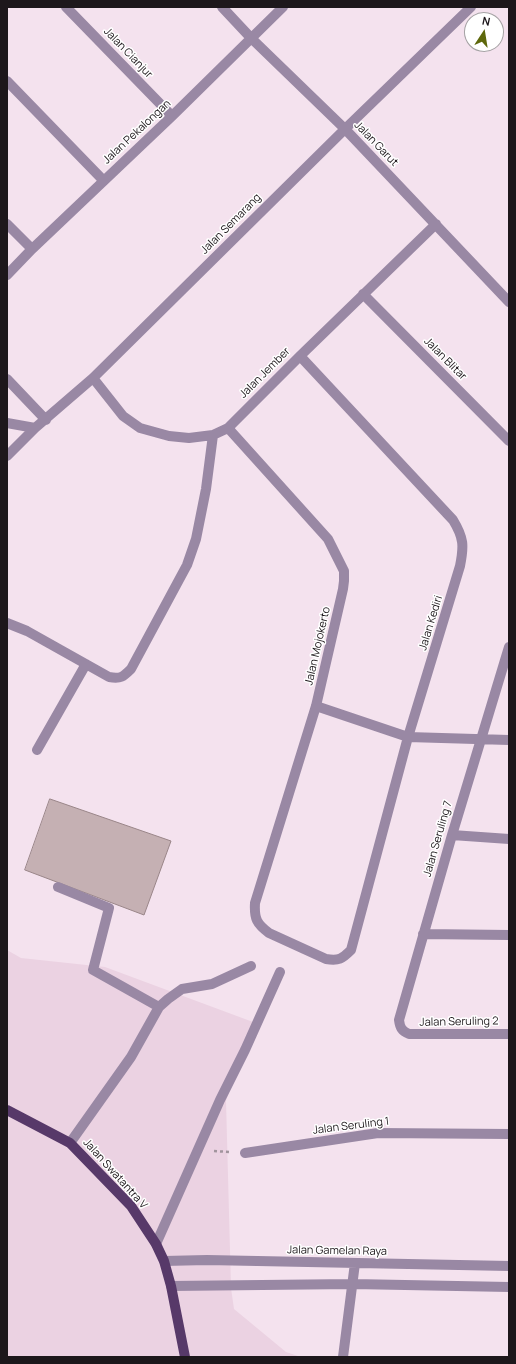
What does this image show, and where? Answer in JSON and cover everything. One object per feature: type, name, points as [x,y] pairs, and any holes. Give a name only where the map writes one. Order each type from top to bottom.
[{"type":"main road","name":"Jalan Swatantra V","points":[[7,1110],[70,1143],[131,1206],[156,1244],[164,1261],[171,1286],[185,1357]]},
{"type":"street","name":"Jalan Cianjur","points":[[66,7],[172,116]]},
{"type":"street","name":"Jalan Garut","points":[[222,7],[251,38],[345,129],[509,302]]},
{"type":"street","name":"Jalan Pekalongan","points":[[7,275],[32,249],[172,116],[283,7]]},
{"type":"street","name":"Jalan Semarang","points":[[7,456],[35,428],[93,378],[471,7]]},
{"type":"street","points":[[7,81],[104,180]]},
{"type":"street","points":[[7,224],[32,249]]},
{"type":"street","name":"Jalan Jember","points":[[93,378],[123,416],[140,428],[169,436],[189,438],[213,435],[228,428],[436,224]]},
{"type":"street","name":"Jalan Blitar","points":[[363,294],[509,441]]},
{"type":"street","name":"Jalan Kediri","points":[[300,356],[453,520],[461,533],[463,550],[460,566],[408,737],[351,950]]},
{"type":"street","points":[[7,379],[46,420]]},
{"type":"street","points":[[7,423],[35,428]]},
{"type":"street","name":"Jalan Mojokerto","points":[[228,428],[328,538],[344,571],[343,589],[316,706],[255,903],[255,913],[257,921],[261,927],[269,933],[326,960],[335,961],[343,958],[351,950]]},
{"type":"street","points":[[7,623],[27,631],[109,677],[116,678],[124,676],[131,668],[187,565],[196,539],[206,489],[213,435]]},
{"type":"street","name":"Jalan Seruling 7","points":[[409,1034],[403,1032],[400,1027],[399,1020],[452,835],[509,647]]},
{"type":"street","points":[[38,750],[86,664]]},
{"type":"street","points":[[316,706],[408,737],[509,740]]},
{"type":"street","points":[[452,835],[509,839]]},
{"type":"street","points":[[58,887],[109,908],[93,970],[159,1007]]},
{"type":"street","points":[[423,934],[509,935]]},
{"type":"street","points":[[70,1143],[131,1057],[159,1007],[182,989],[212,984],[251,966]]},
{"type":"street","points":[[156,1244],[197,1150],[245,1050],[280,972]]},
{"type":"street","name":"Jalan Seruling 2","points":[[409,1034],[509,1034]]},
{"type":"street","name":"Jalan Seruling 1","points":[[245,1153],[378,1132],[509,1134]]},
{"type":"street","name":"Jalan Gamelan Raya","points":[[164,1261],[207,1260],[509,1266]]},
{"type":"street","points":[[343,1357],[355,1263]]},
{"type":"street","points":[[171,1286],[353,1284],[509,1287]]},
{"type":"path","points":[[197,1150],[245,1153]]},
{"type":"shaded area","points":[[7,950],[21,958],[105,967],[253,1022],[226,1101],[231,1288],[234,1309],[286,1352],[301,1357],[7,1357]]},
{"type":"building","points":[[50,799],[171,841],[144,915],[25,870]]}]
